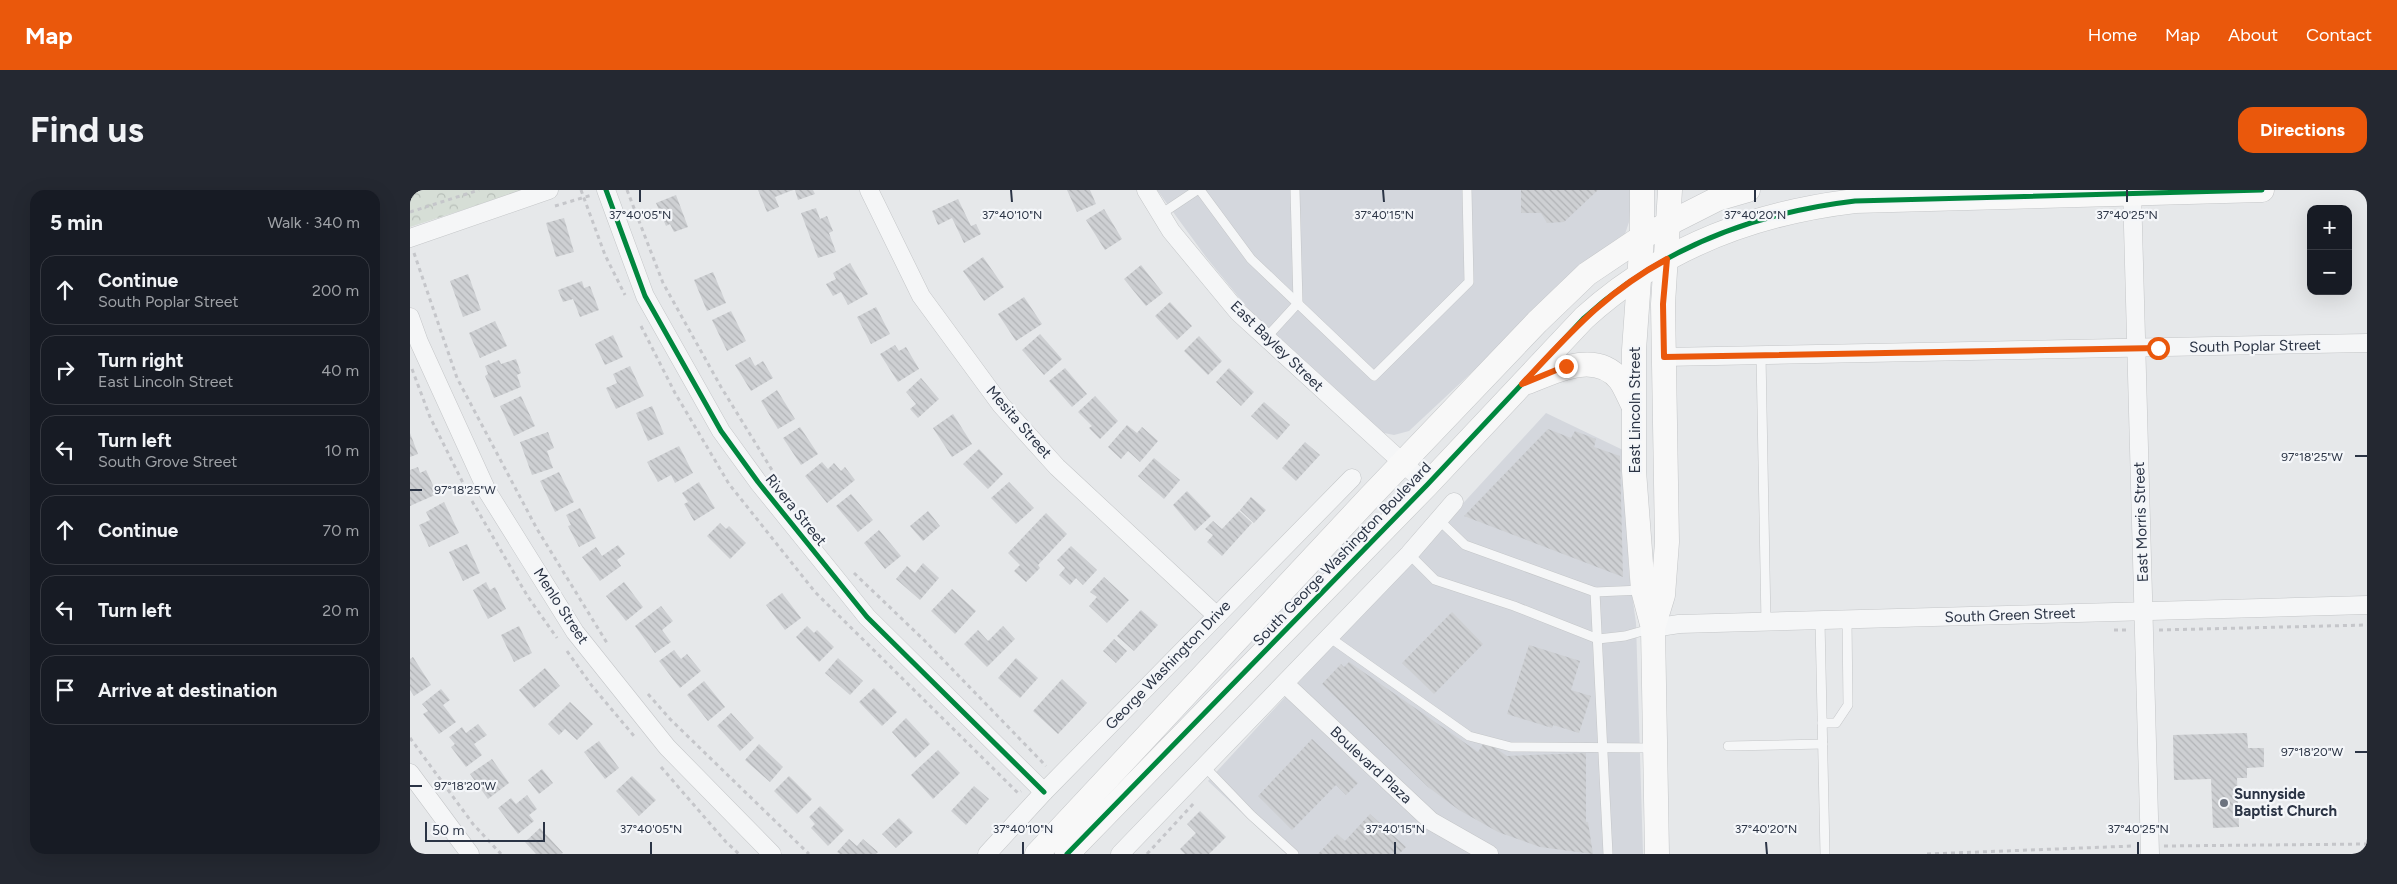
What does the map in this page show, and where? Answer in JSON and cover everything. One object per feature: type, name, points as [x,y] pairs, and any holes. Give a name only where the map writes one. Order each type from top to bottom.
[{"type":"street","points":[[411,242],[549,190]]},
{"type":"street","name":"Rivera Street","points":[[606,190],[645,296],[731,446],[867,617],[1038,786]]},
{"type":"street","name":"Mesita Street","points":[[869,190],[921,296],[1001,405],[1057,467],[1217,616]]},
{"type":"street","name":"East Bayley Street","points":[[1146,190],[1171,231],[1238,312],[1427,485]]},
{"type":"street","name":"East Lincoln Street","points":[[1642,190],[1642,237],[1634,350],[1634,471],[1643,590],[1653,628],[1657,854]]},
{"type":"street","name":"East Lincoln Street","points":[[1653,628],[1662,595],[1667,542],[1663,304],[1670,190]]},
{"type":"street","name":"South George Washington Boulevard","points":[[1036,854],[1403,463],[1544,315],[1587,274],[1642,237],[1717,199],[1748,190]]},
{"type":"street","name":"South George Washington Boulevard","points":[[1067,854],[1427,485],[1584,318],[1606,298],[1638,274],[1734,226],[1808,206],[1855,201],[2132,191],[2262,190]]},
{"type":"street","name":"East Morris Street","points":[[2132,191],[2144,611],[2142,850]]},
{"type":"street","name":"Menlo Street","points":[[410,318],[419,342],[487,491],[575,632],[667,747],[772,854]]},
{"type":"street","name":"South Poplar Street","points":[[1664,357],[2367,343]]},
{"type":"street","points":[[1522,384],[1566,366],[1589,364],[1606,370],[1619,379],[1634,407]]},
{"type":"street","name":"George Washington Drive","points":[[987,854],[1038,786],[1217,616],[1352,478]]},
{"type":"street","points":[[1120,854],[1285,684],[1408,554],[1454,502]]},
{"type":"street","name":"South Green Street","points":[[1653,628],[1679,624],[1820,622],[2367,605]]},
{"type":"street","name":"Boulevard Plaza","points":[[1285,684],[1431,821],[1489,854]]},
{"type":"street","points":[[410,773],[470,854]]},
{"type":"lane","points":[[1161,214],[1199,190],[1251,259],[1374,376],[1469,282],[1467,190]]},
{"type":"lane","points":[[1266,338],[1298,303],[1296,190]]},
{"type":"lane","points":[[1761,355],[1766,623]]},
{"type":"lane","points":[[1439,520],[1465,545],[1595,592],[1643,590]]},
{"type":"lane","points":[[1408,554],[1435,580],[1514,606],[1598,639],[1625,636],[1653,628]]},
{"type":"lane","points":[[1595,592],[1608,854]]},
{"type":"lane","points":[[1822,723],[1836,723],[1848,705],[1847,621]]},
{"type":"lane","points":[[1820,622],[1825,854]]},
{"type":"lane","points":[[1329,637],[1469,736],[1511,747],[1656,748]]},
{"type":"lane","points":[[1728,746],[1822,744]]},
{"type":"lane","points":[[1205,767],[1251,815],[1294,854]]},
{"type":"path","points":[[410,212],[479,190]]},
{"type":"path","points":[[627,190],[663,283],[721,387],[776,476]]},
{"type":"path","points":[[411,242],[457,378],[537,529],[609,647]]},
{"type":"path","points":[[853,572],[1047,765],[1038,786],[1018,793]]},
{"type":"path","points":[[645,690],[670,719],[809,854]]},
{"type":"path","points":[[410,738],[473,824],[501,854]]},
{"type":"path","points":[[1927,854],[2367,844]]},
{"type":"shaded area","points":[[1157,190],[1631,190],[1631,199],[1629,222],[1625,234],[1612,248],[1499,347],[1409,431],[1394,435],[1384,433],[1373,427],[1254,316],[1206,257]]},
{"type":"shaded area","points":[[1546,413],[1623,450],[1629,573],[1636,623],[1643,854],[1286,854],[1208,781]]},
{"type":"green space","points":[[410,190],[524,190],[410,227]]},
{"type":"building","points":[[758,190],[793,190],[775,197],[779,207],[767,212]]},
{"type":"building","points":[[795,190],[813,190],[815,194],[798,200]]},
{"type":"building","points":[[1067,190],[1090,190],[1096,204],[1077,212]]},
{"type":"building","points":[[1521,190],[1598,190],[1564,222],[1547,223],[1541,213],[1521,213]]},
{"type":"building","points":[[676,195],[688,227],[674,232],[670,224],[666,226],[656,203]]},
{"type":"building","points":[[958,199],[971,226],[976,224],[981,234],[964,243],[952,218],[938,225],[932,211]]},
{"type":"building","points":[[816,208],[820,219],[827,216],[833,231],[829,233],[836,252],[818,258],[801,213]]},
{"type":"building","points":[[1104,209],[1122,239],[1105,250],[1086,220]]},
{"type":"building","points":[[564,218],[574,252],[556,257],[546,223]]},
{"type":"building","points":[[983,257],[1004,287],[984,301],[963,271]]},
{"type":"building","points":[[850,263],[868,294],[848,305],[841,292],[833,296],[826,284],[836,279],[833,273]]},
{"type":"building","points":[[1141,265],[1163,293],[1146,306],[1124,279]]},
{"type":"building","points":[[713,272],[726,303],[707,311],[694,280]]},
{"type":"building","points":[[468,274],[481,310],[463,317],[450,281]]},
{"type":"building","points":[[582,281],[584,288],[590,286],[599,310],[580,317],[573,299],[563,302],[558,290]]},
{"type":"building","points":[[1024,297],[1042,324],[1016,341],[998,314]]},
{"type":"building","points":[[1170,302],[1192,326],[1177,340],[1155,316]]},
{"type":"building","points":[[876,307],[890,334],[871,344],[857,317]]},
{"type":"building","points":[[731,311],[746,341],[727,351],[712,320]]},
{"type":"building","points":[[495,321],[507,346],[480,358],[469,333]]},
{"type":"building","points":[[1040,334],[1062,359],[1044,375],[1022,350]]},
{"type":"building","points":[[613,335],[623,357],[605,365],[595,344]]},
{"type":"building","points":[[1199,336],[1222,361],[1208,375],[1184,351]]},
{"type":"building","points":[[895,345],[899,351],[906,347],[919,369],[898,382],[880,354]]},
{"type":"building","points":[[750,357],[755,366],[763,361],[773,378],[751,391],[735,365]]},
{"type":"building","points":[[516,359],[521,373],[517,375],[521,387],[494,398],[485,376],[488,374],[485,366],[499,360],[501,364]]},
{"type":"building","points":[[630,366],[644,396],[616,409],[606,388],[617,383],[613,374]]},
{"type":"building","points":[[1065,368],[1087,394],[1072,407],[1049,381]]},
{"type":"building","points":[[1229,368],[1254,392],[1241,406],[1216,382]]},
{"type":"building","points":[[921,378],[939,399],[918,418],[910,409],[916,404],[906,392]]},
{"type":"building","points":[[777,390],[795,419],[778,429],[761,401]]},
{"type":"building","points":[[521,396],[535,426],[514,436],[500,406]]},
{"type":"building","points":[[1095,396],[1118,421],[1100,439],[1089,428],[1092,426],[1078,412]]},
{"type":"building","points":[[1264,402],[1290,425],[1277,440],[1251,416]]},
{"type":"building","points":[[652,406],[664,434],[648,441],[636,413]]},
{"type":"building","points":[[953,414],[972,444],[952,457],[933,428]]},
{"type":"building","points":[[1127,425],[1137,433],[1142,427],[1158,441],[1140,462],[1128,451],[1121,459],[1108,447]]},
{"type":"building","points":[[800,427],[818,454],[801,465],[783,438]]},
{"type":"building","points":[[1548,429],[1571,438],[1575,431],[1596,439],[1594,447],[1620,456],[1623,577],[1464,516]]},
{"type":"building","points":[[548,432],[554,448],[547,451],[553,468],[532,475],[520,442]]},
{"type":"building","points":[[410,433],[418,454],[410,457]]},
{"type":"building","points":[[1305,442],[1320,455],[1296,481],[1282,468]]},
{"type":"building","points":[[679,446],[693,473],[675,483],[671,475],[658,482],[647,462]]},
{"type":"building","points":[[979,449],[1003,474],[988,489],[963,464]]},
{"type":"building","points":[[1154,458],[1180,480],[1164,499],[1138,476]]},
{"type":"building","points":[[822,462],[828,469],[834,463],[841,471],[845,467],[855,480],[827,503],[805,476]]},
{"type":"building","points":[[418,467],[420,473],[426,470],[437,494],[410,506],[410,470]]},
{"type":"building","points":[[559,472],[574,502],[555,512],[540,481]]},
{"type":"building","points":[[699,482],[715,508],[694,521],[684,504],[688,502],[682,493]]},
{"type":"building","points":[[1009,482],[1034,508],[1016,524],[991,498]]},
{"type":"building","points":[[1187,491],[1211,516],[1195,531],[1173,505]]},
{"type":"building","points":[[851,494],[873,520],[858,532],[836,506]]},
{"type":"building","points":[[1251,497],[1266,510],[1254,523],[1240,510]]},
{"type":"building","points":[[444,502],[459,533],[429,547],[419,525],[430,520],[426,512]]},
{"type":"building","points":[[580,508],[596,538],[579,547],[568,526],[571,525],[566,515]]},
{"type":"building","points":[[928,511],[940,526],[923,541],[910,526]]},
{"type":"building","points":[[1239,511],[1252,523],[1222,556],[1207,542],[1213,535],[1205,529],[1213,521],[1222,529]]},
{"type":"building","points":[[1046,513],[1067,534],[1038,565],[1040,568],[1026,582],[1014,571],[1020,565],[1008,553]]},
{"type":"building","points":[[720,523],[726,529],[729,526],[746,543],[730,559],[707,536]]},
{"type":"building","points":[[879,530],[901,556],[885,569],[864,543]]},
{"type":"building","points":[[467,544],[480,573],[463,581],[449,552]]},
{"type":"building","points":[[618,545],[625,554],[617,560],[621,566],[600,581],[582,557],[596,547],[602,556]]},
{"type":"building","points":[[1071,546],[1097,570],[1083,585],[1076,578],[1070,585],[1059,575],[1065,568],[1057,560]]},
{"type":"building","points":[[923,563],[939,578],[920,600],[896,579],[907,566],[915,573]]},
{"type":"building","points":[[1104,577],[1129,600],[1107,623],[1089,606],[1097,597],[1090,592]]},
{"type":"building","points":[[486,582],[490,590],[495,587],[506,609],[488,619],[473,590]]},
{"type":"building","points":[[624,582],[643,607],[626,621],[606,596]]},
{"type":"building","points":[[952,589],[976,611],[955,634],[931,611]]},
{"type":"building","points":[[782,593],[801,618],[785,630],[766,605]]},
{"type":"building","points":[[661,606],[673,621],[662,630],[671,642],[655,653],[635,626]]},
{"type":"building","points":[[1141,610],[1158,625],[1134,651],[1117,636]]},
{"type":"building","points":[[1452,612],[1483,644],[1434,694],[1402,663]]},
{"type":"building","points":[[519,626],[532,653],[514,662],[501,635]]},
{"type":"building","points":[[807,626],[814,633],[817,630],[834,647],[819,662],[796,637]]},
{"type":"building","points":[[1003,626],[1015,639],[987,667],[964,644],[978,630],[988,641]]},
{"type":"building","points":[[1114,639],[1127,651],[1116,663],[1103,651]]},
{"type":"building","points":[[1529,645],[1580,661],[1571,690],[1591,696],[1579,733],[1553,725],[1552,728],[1507,714]]},
{"type":"building","points":[[674,650],[681,659],[687,654],[701,671],[680,688],[659,661]]},
{"type":"building","points":[[413,657],[431,685],[414,696],[410,690],[410,659]]},
{"type":"building","points":[[838,658],[863,681],[850,695],[825,673]]},
{"type":"building","points":[[1016,658],[1038,678],[1020,698],[998,678]]},
{"type":"building","points":[[1349,662],[1478,752],[1485,741],[1507,756],[1586,753],[1586,822],[1588,822],[1593,854],[1540,847],[1498,832],[1459,810],[1428,787],[1322,684],[1341,664],[1344,667]]},
{"type":"building","points":[[545,668],[560,686],[534,708],[519,690]]},
{"type":"building","points":[[1062,679],[1087,703],[1058,734],[1033,711]]},
{"type":"building","points":[[704,681],[725,707],[708,721],[687,695]]},
{"type":"building","points":[[874,688],[897,712],[882,726],[859,702]]},
{"type":"building","points":[[441,689],[450,700],[443,705],[456,722],[439,734],[423,714],[428,711],[422,704]]},
{"type":"building","points":[[570,702],[593,724],[577,740],[565,729],[559,735],[548,724]]},
{"type":"building","points":[[731,713],[754,738],[740,751],[717,726]]},
{"type":"building","points":[[906,718],[930,744],[915,758],[892,732]]},
{"type":"building","points":[[478,724],[487,735],[474,744],[482,755],[466,767],[451,747],[455,744],[449,737],[462,727],[466,733]]},
{"type":"building","points":[[2247,733],[2248,748],[2264,748],[2264,767],[2247,768],[2247,778],[2237,778],[2239,827],[2213,828],[2211,779],[2174,780],[2173,735]]},
{"type":"building","points":[[1312,739],[1358,783],[1346,795],[1336,785],[1292,830],[1258,796]]},
{"type":"building","points":[[599,741],[619,768],[605,779],[584,752]]},
{"type":"building","points":[[759,744],[783,767],[770,782],[745,760]]},
{"type":"building","points":[[938,750],[960,773],[933,799],[911,775]]},
{"type":"building","points":[[492,759],[509,783],[488,799],[470,774]]},
{"type":"building","points":[[542,769],[553,783],[539,794],[528,780]]},
{"type":"building","points":[[632,776],[656,800],[639,816],[616,791]]},
{"type":"building","points":[[789,776],[812,799],[797,814],[774,791]]},
{"type":"building","points":[[974,786],[989,799],[966,825],[951,811]]},
{"type":"building","points":[[527,795],[537,809],[529,815],[534,821],[518,834],[498,808],[511,798],[516,804]]},
{"type":"building","points":[[820,806],[844,830],[828,846],[811,828],[815,824],[809,817]]},
{"type":"building","points":[[1200,811],[1226,837],[1209,854],[1185,854],[1180,849],[1196,833],[1187,824]]},
{"type":"building","points":[[1370,814],[1406,847],[1399,854],[1318,854],[1337,834],[1345,841]]},
{"type":"building","points":[[899,818],[913,832],[896,848],[882,834]]},
{"type":"building","points":[[540,828],[563,853],[536,854],[525,842]]},
{"type":"building","points":[[849,839],[857,846],[863,839],[878,852],[876,854],[840,854],[837,852]]},
{"type":"cycle path","points":[[606,190],[645,296],[721,431],[758,482],[867,617],[1044,792]]},
{"type":"cycle path","points":[[1067,854],[1427,485],[1584,318],[1614,293],[1644,272],[1677,253],[1710,238],[1780,214],[1855,201],[2262,190]]},
{"type":"place","name":"Sunnyside Baptist Church","points":[[2224,803]]},
{"type":"route","points":[[1566,366],[1522,384],[1584,318],[1606,298],[1638,274],[1667,259],[1663,304],[1664,357],[2158,348]]}]
